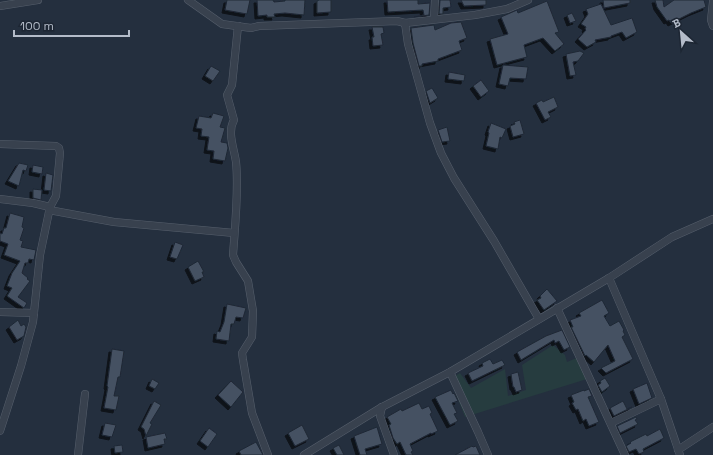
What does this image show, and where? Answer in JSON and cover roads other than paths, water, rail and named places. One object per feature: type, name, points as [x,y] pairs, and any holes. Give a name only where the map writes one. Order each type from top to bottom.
[{"type":"street","points":[[0,6],[38,0]]},
{"type":"street","points":[[188,0],[222,24],[251,28],[259,26],[397,21],[405,23],[475,15],[507,9],[528,0]]},
{"type":"street","points":[[434,19],[435,0]]},
{"type":"street","points":[[713,2],[711,20],[713,26]]},
{"type":"street","points":[[405,23],[410,51],[430,123],[441,153],[454,178],[494,241],[539,319]]},
{"type":"street","points":[[238,26],[232,85],[227,96],[234,120],[230,127],[236,164],[234,259],[248,281],[252,311],[252,336],[242,353],[252,413],[268,455]]},
{"type":"street","points":[[0,144],[56,146],[59,148],[60,153],[56,196],[49,209],[40,255],[33,322],[22,366],[0,431]]},
{"type":"street","points":[[0,199],[33,203],[49,209],[114,222],[234,234]]},
{"type":"street","points":[[304,455],[382,407],[450,372],[609,278],[672,237],[713,218]]},
{"type":"street","points":[[609,278],[661,399],[679,453],[713,427]]},
{"type":"street","points":[[557,308],[625,455]]},
{"type":"street","points":[[0,312],[34,313]]},
{"type":"street","points":[[450,372],[488,455]]},
{"type":"street","points":[[78,455],[85,394]]},
{"type":"street","points":[[611,423],[661,399]]},
{"type":"street","points":[[382,407],[380,416],[394,455]]}]
